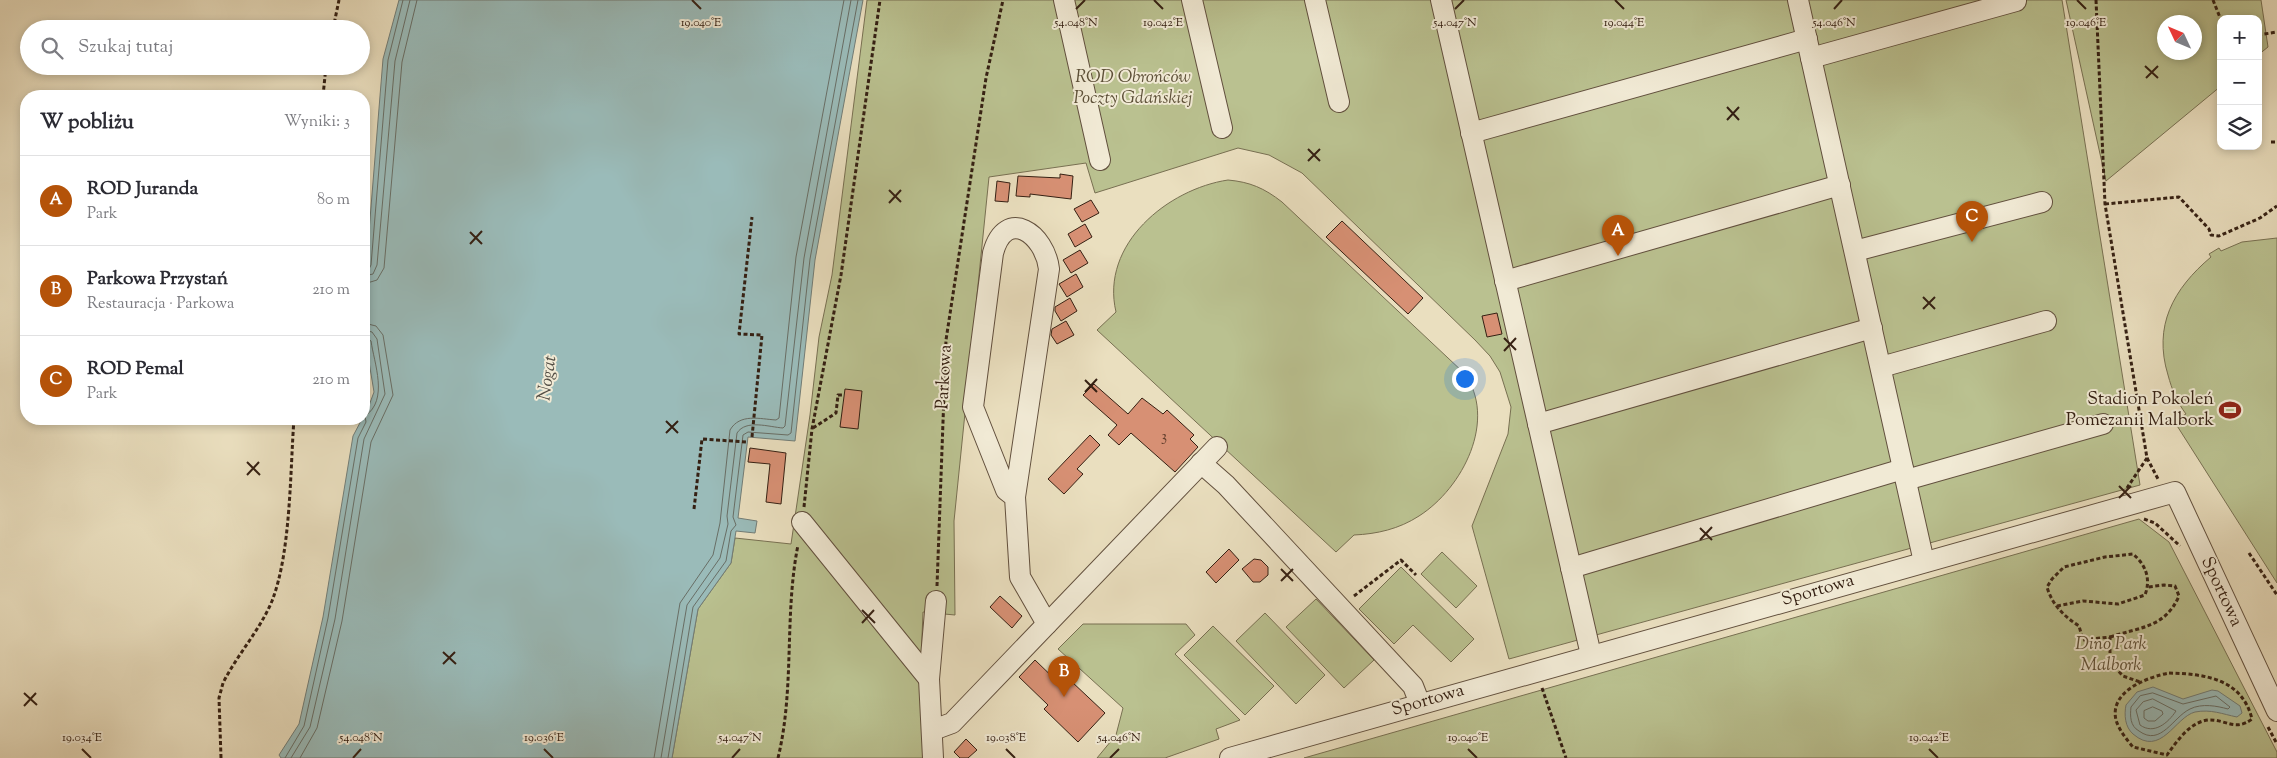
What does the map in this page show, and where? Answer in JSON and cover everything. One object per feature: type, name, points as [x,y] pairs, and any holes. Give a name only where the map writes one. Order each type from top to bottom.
[{"type":"street","points":[[1064,0],[1100,160]]},
{"type":"street","points":[[1192,0],[1222,128]]},
{"type":"street","points":[[1315,0],[1339,102]]},
{"type":"street","points":[[1441,0],[1592,655]]},
{"type":"street","points":[[1798,0],[1924,562]]},
{"type":"street","points":[[1471,133],[1809,49],[2016,1]]},
{"type":"street","points":[[1505,281],[1840,185]]},
{"type":"street","points":[[1855,251],[2042,202]]},
{"type":"street","points":[[1015,497],[1006,490],[973,407],[993,254],[999,238],[1006,231],[1016,227],[1025,229],[1039,243],[1048,259],[1049,269],[1015,497],[1020,577],[1047,624]]},
{"type":"street","points":[[1880,367],[2046,321]]},
{"type":"street","points":[[1538,424],[1872,328]]},
{"type":"street","points":[[1572,568],[1904,474],[2103,424]]},
{"type":"street","points":[[933,730],[952,723],[1217,447]]},
{"type":"street","points":[[1201,463],[1226,486],[1413,686],[1420,704]]},
{"type":"street","name":"Sportowa","points":[[1230,758],[1536,670],[2175,492],[2271,716]]},
{"type":"street","points":[[802,522],[929,680]]},
{"type":"street","points":[[934,758],[929,680],[936,601]]},
{"type":"path","points":[[335,20],[340,0]]},
{"type":"path","points":[[778,758],[785,727],[792,572],[802,522],[812,429],[841,275],[880,0]]},
{"type":"path","name":"Parkowa","points":[[936,601],[946,340],[986,78],[1003,0]]},
{"type":"path","points":[[2096,0],[2105,204],[2147,458],[2127,488],[2128,505],[2130,514],[2155,523],[2184,550]]},
{"type":"path","points":[[2213,0],[2219,15]]},
{"type":"path","points":[[2262,34],[2277,32]]},
{"type":"path","points":[[324,90],[325,75]]},
{"type":"path","points":[[2271,142],[2277,142]]},
{"type":"path","points":[[2105,204],[2179,197],[2209,229],[2211,235],[2218,236],[2260,218],[2277,206]]},
{"type":"path","points":[[752,217],[739,334],[762,334],[752,437]]},
{"type":"path","points":[[812,429],[836,413],[838,395],[843,395]]},
{"type":"path","points":[[221,758],[219,698],[223,683],[270,604],[277,586],[284,543],[294,425]]},
{"type":"path","points":[[694,508],[702,439],[747,442]]},
{"type":"path","points":[[2249,552],[2277,595]]},
{"type":"path","points":[[2057,606],[2083,601],[2118,604],[2145,595],[2148,587],[2148,576],[2143,562],[2133,554],[2105,557],[2064,567],[2047,587],[2057,606],[2065,617],[2079,626],[2083,640],[2110,637],[2163,620],[2174,608],[2179,596],[2175,586],[2148,587]]},
{"type":"path","points":[[1339,607],[1401,560],[1416,575]]},
{"type":"path","points":[[2110,637],[2112,642],[2110,662],[2124,676],[2140,682]]},
{"type":"path","points":[[1536,670],[1566,758]]},
{"type":"path","points":[[2169,673],[2198,674],[2234,688],[2244,697],[2250,709],[2252,719],[2246,724],[2234,726],[2219,721],[2206,720],[2195,724],[2185,733],[2168,756],[2133,747],[2116,722],[2115,709],[2123,696],[2140,682],[2150,676],[2169,673]]},
{"type":"path","points":[[2271,716],[2277,744]]},
{"type":"green space","name":"ROD Obrońców Poczty Gdańskiej","points":[[867,0],[2062,0],[2140,485],[1509,659],[1472,526],[1508,434],[1511,407],[1500,372],[1490,356],[1475,340],[1302,173],[1269,155],[1238,148],[1095,193],[1086,163],[989,177],[954,521],[955,615],[923,612],[920,686],[925,758],[672,758],[698,609],[731,563],[735,538],[791,544],[810,415],[819,337],[832,275]]},
{"type":"green space","points":[[2066,0],[2261,0],[2268,47],[2262,52],[2262,15],[2217,15],[2217,89],[2106,181]]},
{"type":"green space","points":[[1228,180],[1256,186],[1282,202],[1464,373],[1474,391],[1478,411],[1471,451],[1462,471],[1449,488],[1435,504],[1411,521],[1388,530],[1354,535],[1336,552],[1097,330],[1116,312],[1114,287],[1118,264],[1129,243],[1144,224],[1162,208],[1183,195],[1205,185]]},
{"type":"green space","name":"Stadion Pokoleń Pomezanii Malbork","points":[[2277,238],[2277,583],[2174,421],[2186,414],[2173,391],[2164,357],[2163,340],[2165,325],[2177,295],[2186,282],[2211,257],[2209,254],[2219,248],[2221,251],[2242,242]]},
{"type":"green space","name":"Dino Park Malbork","points":[[2139,519],[2169,542],[2277,752],[2277,758],[1304,758]]},
{"type":"green space","points":[[1442,552],[1477,586],[1456,608],[1421,574]]},
{"type":"green space","points":[[1401,567],[1474,639],[1451,662],[1413,625],[1394,644],[1359,609]]},
{"type":"green space","points":[[1316,599],[1374,660],[1344,688],[1286,627]]},
{"type":"green space","points":[[1265,613],[1325,675],[1296,704],[1236,641]]},
{"type":"green space","points":[[1083,624],[1186,624],[1195,635],[1175,654],[1240,720],[1216,729],[1219,739],[1165,758],[1097,758],[1116,735],[1123,708],[1058,649]]},
{"type":"green space","points":[[1213,626],[1274,686],[1245,715],[1184,655]]},
{"type":"water","name":"Nogat","points":[[399,0],[863,0],[815,260],[795,441],[748,437],[738,518],[757,521],[755,533],[736,531],[731,563],[698,609],[672,758],[281,758],[279,755],[299,724],[323,617],[353,436],[359,425],[370,425],[370,403],[374,392],[370,368],[370,219],[383,59]]},
{"type":"water","points":[[2153,687],[2183,699],[2212,690],[2218,691],[2240,706],[2242,713],[2237,717],[2211,711],[2195,712],[2188,715],[2160,739],[2152,741],[2143,740],[2133,734],[2128,728],[2125,717],[2126,705],[2137,692]]},
{"type":"building","points":[[1060,174],[1073,176],[1071,199],[1030,194],[1030,197],[1016,196],[1018,176],[1060,178]]},
{"type":"building","points":[[997,181],[1010,183],[1008,202],[995,201]]},
{"type":"building","points":[[1091,200],[1099,213],[1082,222],[1074,209]]},
{"type":"building","points":[[1342,221],[1423,298],[1408,314],[1326,237]]},
{"type":"building","points":[[1085,224],[1092,237],[1075,247],[1068,234]]},
{"type":"building","points":[[1080,250],[1088,263],[1071,273],[1063,260]]},
{"type":"building","points":[[1076,274],[1083,287],[1067,297],[1059,284]]},
{"type":"building","points":[[1070,298],[1077,311],[1061,321],[1055,311],[1055,307]]},
{"type":"building","points":[[1497,313],[1502,334],[1487,337],[1482,316]]},
{"type":"building","points":[[1066,321],[1074,335],[1057,344],[1051,335],[1052,329]]},
{"type":"building","points":[[1094,384],[1128,414],[1142,398],[1163,414],[1167,410],[1194,435],[1190,439],[1198,447],[1175,472],[1131,433],[1119,445],[1108,435],[1117,425],[1083,395]]},
{"type":"building","points":[[845,389],[862,391],[858,429],[840,427]]},
{"type":"building","points":[[1090,435],[1100,445],[1077,469],[1083,474],[1064,494],[1048,479]]},
{"type":"building","points":[[750,448],[786,453],[781,504],[766,502],[770,464],[748,462]]},
{"type":"building","points":[[1229,549],[1239,560],[1216,583],[1206,572]]},
{"type":"building","points":[[1254,559],[1261,560],[1268,567],[1268,575],[1260,582],[1253,582],[1242,569]]},
{"type":"building","points":[[1000,596],[1022,616],[1012,628],[990,607]]},
{"type":"building","points":[[1035,660],[1064,688],[1071,681],[1105,713],[1078,742],[1044,709],[1048,705],[1019,677]]},
{"type":"building","points":[[966,739],[977,750],[968,758],[960,758],[954,752]]},
{"type":"place","name":"ROD Pemal","points":[[1972,242]]},
{"type":"place","name":"ROD Juranda","points":[[1618,256]]},
{"type":"place","name":"Stadion Pokoleń Pomezanii Malbork","points":[[2230,410]]},
{"type":"place","name":"Parkowa Przystań","points":[[1064,697]]}]
